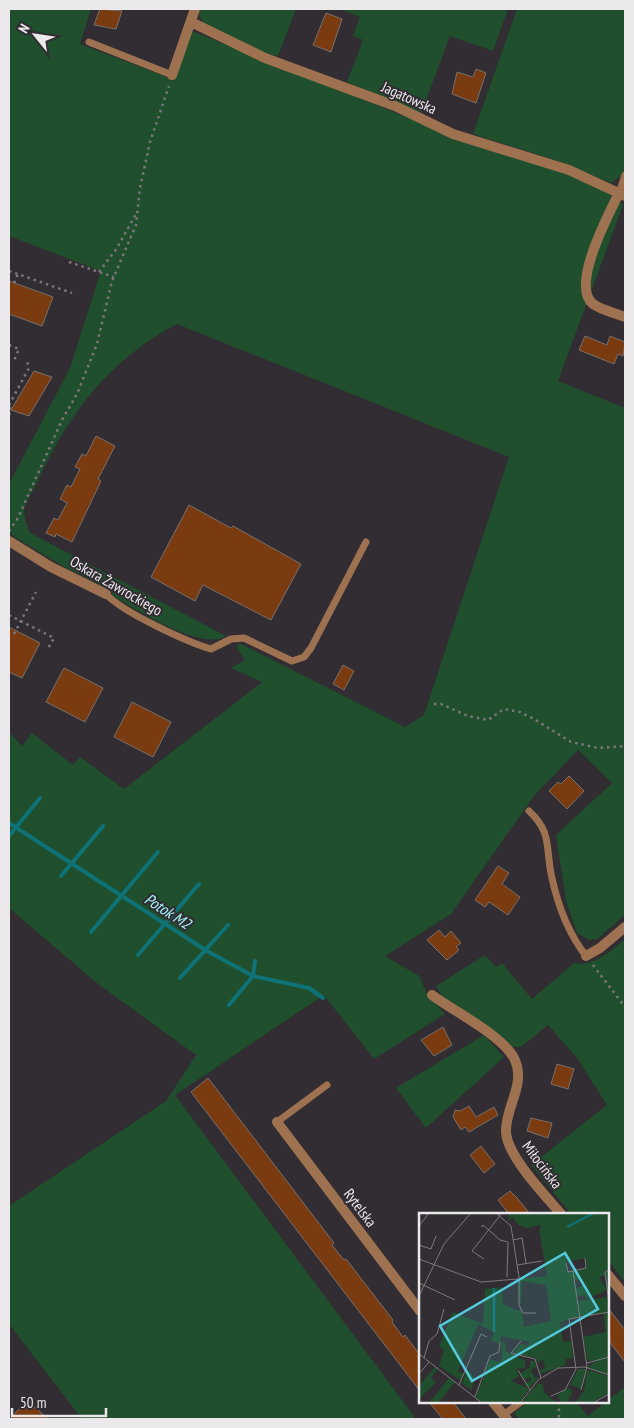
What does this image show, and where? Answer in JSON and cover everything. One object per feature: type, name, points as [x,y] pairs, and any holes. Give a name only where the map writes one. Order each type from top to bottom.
[{"type":"street","points":[[172,75],[195,9]]},
{"type":"street","name":"Jagatowska","points":[[191,22],[264,58],[395,106],[453,134],[569,170],[622,194]]},
{"type":"street","points":[[622,194],[603,225],[586,275],[585,293],[593,304],[625,316]]},
{"type":"street","name":"Oskara Żawrockiego","points":[[9,541],[52,567],[106,594]]},
{"type":"street","points":[[586,956],[600,948],[625,928]]},
{"type":"street","name":"Miłocińska","points":[[432,995],[490,1034],[513,1056],[518,1071],[518,1087],[506,1131],[510,1148],[560,1213]]},
{"type":"street","name":"Rytelska","points":[[277,1122],[419,1310]]},
{"type":"street","points":[[609,1276],[625,1296]]},
{"type":"street","points":[[494,1403],[505,1417]]},
{"type":"lane","points":[[89,42],[172,75]]},
{"type":"lane","points":[[622,194],[625,175]]},
{"type":"lane","name":"Oskara Żawrockiego","points":[[106,594],[156,626],[193,644],[211,649],[231,638],[244,638],[292,661],[304,657],[311,648],[366,542]]},
{"type":"lane","points":[[528,811],[544,829],[552,879],[570,932],[586,956]]},
{"type":"lane","points":[[277,1122],[327,1084]]},
{"type":"lane","points":[[505,1417],[520,1403]]},
{"type":"path","points":[[9,532],[18,518],[62,420],[77,394],[97,344],[114,277],[136,225],[150,142],[172,75]]},
{"type":"path","points":[[99,272],[117,248],[137,211]]},
{"type":"path","points":[[69,262],[114,277]]},
{"type":"path","points":[[9,272],[72,293]]},
{"type":"path","points":[[14,283],[18,274]]},
{"type":"path","points":[[9,345],[19,349],[14,363]]},
{"type":"path","points":[[9,412],[9,406],[29,368],[27,362]]},
{"type":"path","points":[[14,634],[36,592]]},
{"type":"path","points":[[9,615],[54,638],[47,650]]},
{"type":"path","points":[[434,704],[441,704],[468,716],[488,720],[504,710],[520,712],[553,729],[571,742],[598,748],[625,746]]},
{"type":"path","points":[[586,956],[625,1007]]},
{"type":"path","points":[[559,1403],[559,1419]]},
{"type":"green space","points":[[9,9],[91,9],[80,44],[172,79],[189,30],[411,119],[568,174],[607,192],[623,205],[558,381],[625,408],[625,915],[597,939],[589,940],[577,933],[566,901],[556,835],[612,783],[578,750],[534,796],[451,914],[385,956],[419,976],[428,996],[445,1014],[374,1059],[324,995],[175,1095],[416,1419],[82,1419],[9,1324],[9,1206],[166,1101],[196,1055],[98,984],[9,908],[9,732],[22,746],[32,733],[73,765],[80,757],[124,789],[262,682],[231,668],[245,660],[237,648],[239,643],[405,727],[424,715],[509,457],[177,324],[131,354],[94,390],[78,410],[50,455],[28,500],[24,514],[30,533],[226,636],[215,639],[201,638],[169,627],[113,596],[110,590],[61,565],[13,536],[9,531],[9,484],[70,368],[101,271],[9,236]]},
{"type":"green space","points":[[201,9],[296,9],[278,56],[267,54],[204,25],[199,14]]},
{"type":"green space","points":[[339,9],[508,9],[493,51],[450,36],[421,113],[347,82],[363,40],[353,36],[360,17]]},
{"type":"green space","points":[[517,9],[625,9],[625,167],[622,175],[611,183],[549,158],[473,134]]},
{"type":"green space","points":[[625,939],[625,1282],[609,1261],[609,1213],[570,1213],[531,1165],[607,1105],[577,1058],[548,1025],[521,1047],[512,1047],[442,996],[436,986],[485,955],[496,967],[502,963],[532,999],[574,963],[588,963],[608,953]]},
{"type":"green space","points":[[484,1035],[504,1057],[426,1128],[396,1088]]},
{"type":"green space","points":[[625,1387],[625,1419],[519,1419],[514,1413],[527,1403],[577,1403],[588,1416],[605,1403],[609,1403],[609,1400]]},
{"type":"building","points":[[100,9],[122,11],[116,29],[94,25]]},
{"type":"building","points":[[326,13],[342,19],[331,52],[313,45]]},
{"type":"building","points":[[476,69],[486,73],[476,103],[452,94],[457,72],[473,77]]},
{"type":"building","points":[[9,281],[53,297],[42,326],[9,314]]},
{"type":"building","points":[[585,336],[607,345],[610,336],[625,342],[623,356],[618,354],[614,364],[579,350]]},
{"type":"building","points":[[34,371],[52,377],[29,416],[11,410]]},
{"type":"building","points":[[96,436],[115,446],[98,479],[101,481],[72,542],[56,534],[55,537],[46,533],[54,518],[58,520],[67,503],[60,499],[67,485],[71,487],[80,469],[75,467],[82,454],[86,456]]},
{"type":"building","points":[[189,505],[231,528],[233,526],[301,564],[271,620],[203,585],[195,601],[151,577]]},
{"type":"building","points":[[9,627],[40,643],[22,678],[9,672]]},
{"type":"building","points":[[343,665],[354,671],[344,690],[333,684]]},
{"type":"building","points":[[64,668],[103,688],[85,722],[46,702]]},
{"type":"building","points":[[132,702],[171,722],[153,757],[114,737]]},
{"type":"building","points":[[569,776],[584,791],[567,809],[549,791],[558,782],[561,784]]},
{"type":"building","points":[[498,866],[509,873],[502,884],[520,897],[508,915],[489,902],[485,907],[475,900]]},
{"type":"building","points":[[439,930],[445,937],[451,931],[461,943],[456,947],[459,950],[447,960],[427,940]]},
{"type":"building","points":[[443,1027],[452,1045],[434,1056],[421,1040]]},
{"type":"building","points":[[557,1064],[574,1069],[568,1089],[551,1084]]},
{"type":"building","points":[[208,1078],[334,1243],[332,1245],[344,1260],[346,1259],[393,1320],[392,1322],[403,1337],[405,1335],[419,1354],[419,1390],[191,1092]]},
{"type":"building","points":[[469,1106],[476,1117],[494,1107],[498,1115],[469,1132],[465,1127],[461,1130],[453,1117],[455,1110],[460,1111]]},
{"type":"building","points":[[531,1118],[552,1123],[548,1138],[527,1131]]},
{"type":"building","points":[[481,1146],[495,1164],[484,1173],[470,1155]]},
{"type":"building","points":[[510,1191],[529,1213],[508,1213],[498,1200]]},
{"type":"building","points":[[609,1309],[625,1330],[625,1362],[609,1341]]},
{"type":"building","points":[[27,1400],[48,1419],[10,1419]]},
{"type":"building","points":[[430,1403],[454,1403],[466,1419],[443,1419]]},
{"type":"waterway","points":[[9,836],[40,798]]},
{"type":"waterway","name":"Potok M2","points":[[9,823],[207,951],[253,976],[309,988],[323,998]]},
{"type":"waterway","points":[[61,876],[103,826]]},
{"type":"waterway","points":[[91,932],[158,852]]},
{"type":"waterway","points":[[138,955],[199,884]]},
{"type":"waterway","name":"Potok M2","points":[[180,978],[228,925]]},
{"type":"waterway","points":[[229,1005],[253,976],[255,961]]}]
